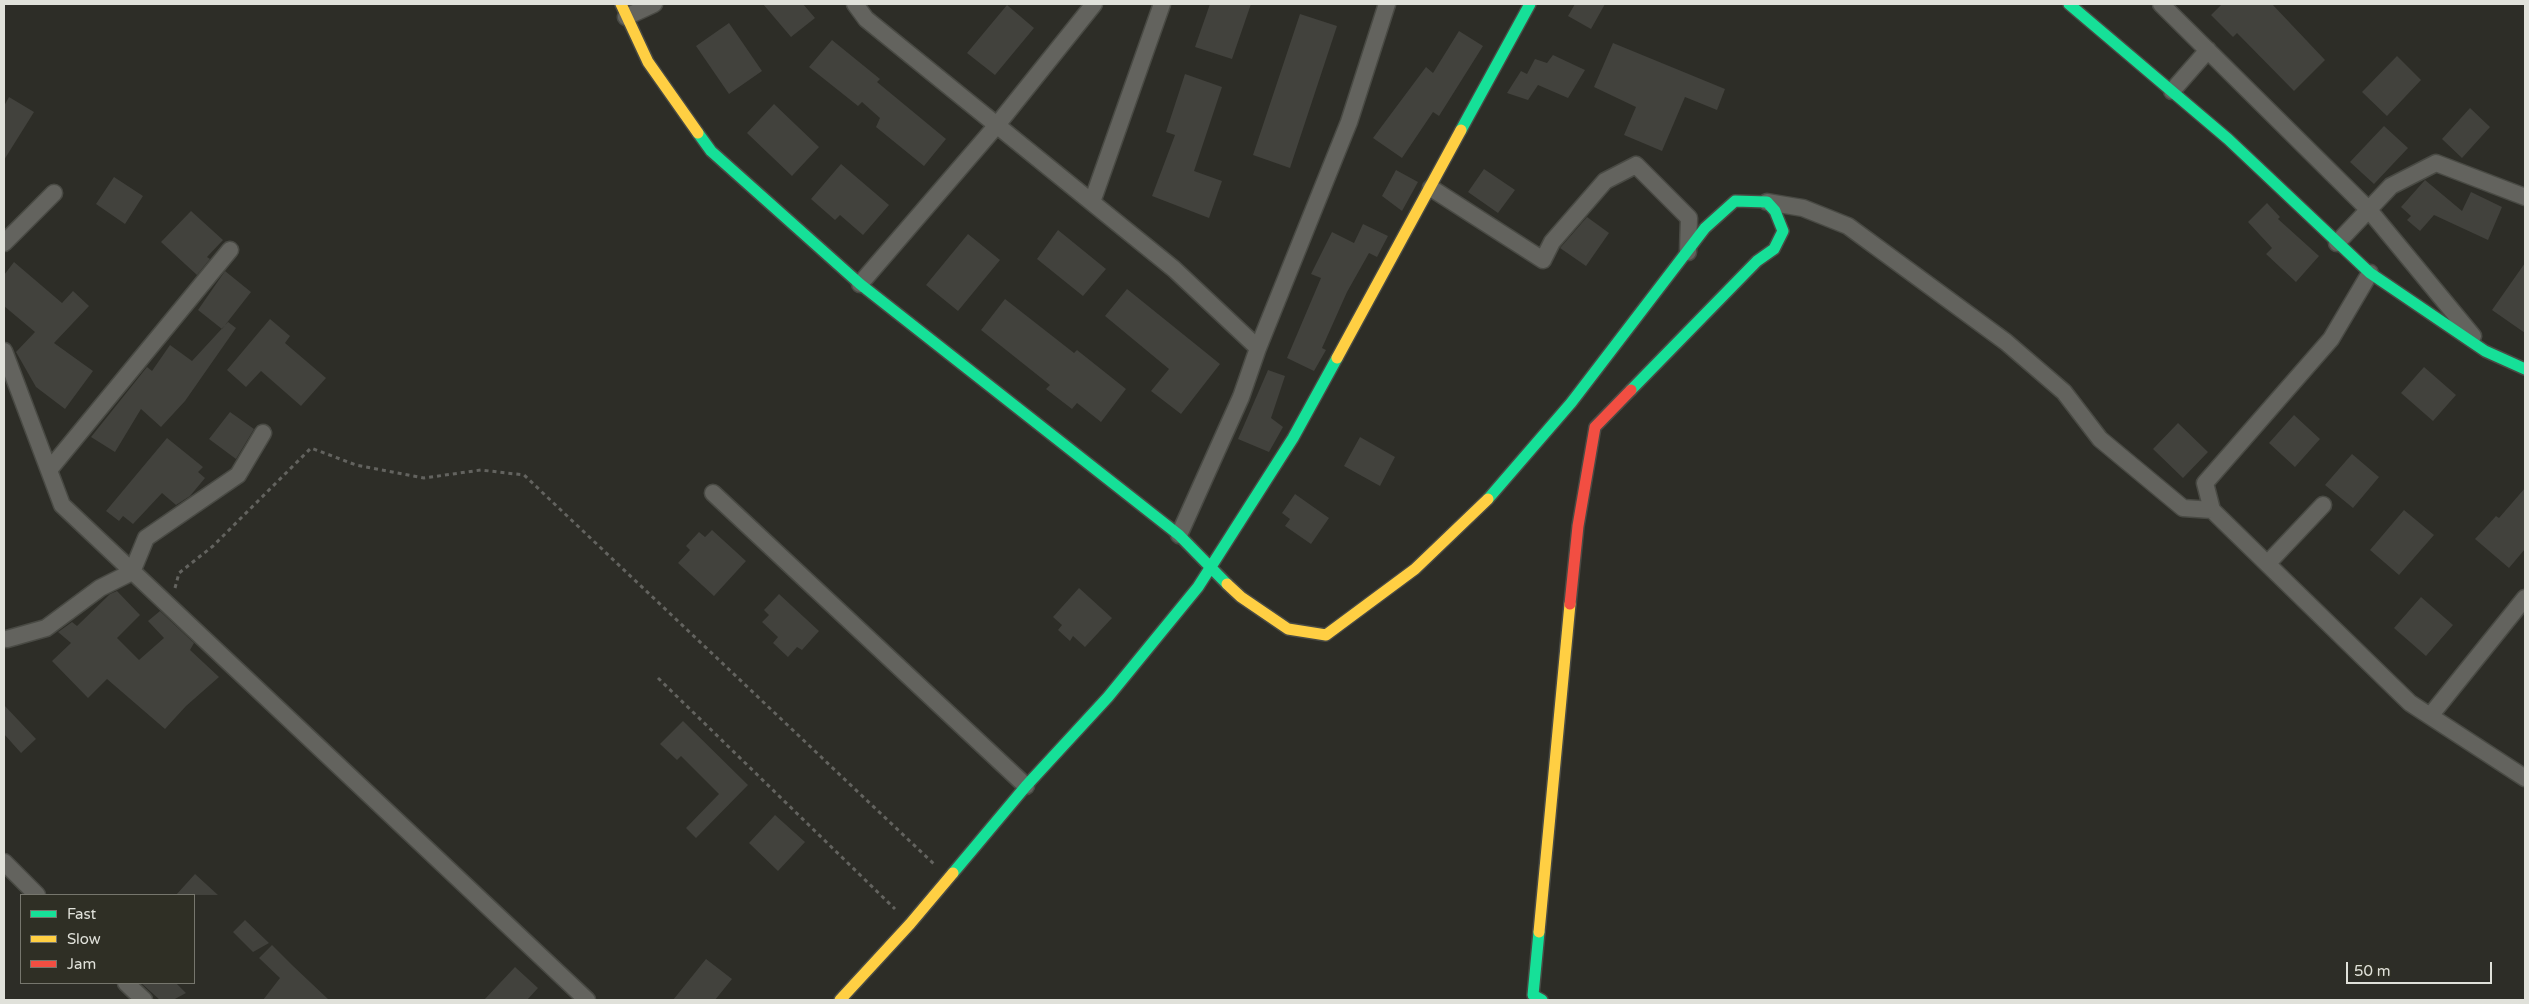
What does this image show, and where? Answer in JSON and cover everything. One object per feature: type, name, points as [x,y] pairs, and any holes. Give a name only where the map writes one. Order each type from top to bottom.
[{"type":"street","points":[[654,4],[624,10],[648,62],[711,151],[860,284],[1179,535],[1210,569],[1241,597],[1288,629],[1326,635],[1383,596],[1450,538],[1526,458],[1705,228],[1735,201],[1767,202],[1803,208],[1848,226],[2006,342],[2064,392],[2100,439],[2184,508],[2212,510]]},
{"type":"street","points":[[855,4],[866,19],[1174,269],[1258,348]]},
{"type":"street","points":[[860,284],[997,125],[1094,4]]},
{"type":"street","points":[[1092,202],[1162,4]]},
{"type":"street","points":[[1179,535],[1241,397],[1258,348],[1349,122],[1387,4]]},
{"type":"street","points":[[840,1000],[910,924],[1026,786],[1108,697],[1198,587],[1294,438],[1530,4]]},
{"type":"street","points":[[2069,4],[2228,139],[2370,273],[2485,351],[2525,369]]},
{"type":"street","points":[[2161,4],[2369,210],[2485,351]]},
{"type":"street","points":[[2172,91],[2208,50]]},
{"type":"street","points":[[2338,243],[2391,186],[2436,163],[2525,197]]},
{"type":"street","points":[[1431,188],[1543,260],[1552,242],[1605,181],[1636,165],[1689,218],[1688,252]]},
{"type":"street","points":[[4,243],[54,194]]},
{"type":"street","points":[[1535,999],[1578,526],[1595,427],[1757,261],[1774,249],[1783,231],[1775,211],[1767,202]]},
{"type":"street","points":[[48,470],[230,250]]},
{"type":"street","points":[[2370,273],[2331,339],[2205,483],[2212,510],[2410,704],[2525,778]]},
{"type":"street","points":[[4,351],[9,388],[48,470],[62,505],[587,1000]]},
{"type":"street","points":[[7,639],[46,628],[100,588],[132,572],[146,538],[238,475],[263,433]]},
{"type":"street","points":[[713,493],[1026,786]]},
{"type":"street","points":[[2268,563],[2323,505]]},
{"type":"street","points":[[2430,716],[2525,598]]},
{"type":"street","points":[[4,862],[37,894]]},
{"type":"street","points":[[127,984],[144,1000]]},
{"type":"path","points":[[172,610],[179,573],[213,546],[311,448],[356,466],[424,478],[480,470],[524,475],[948,878]]},
{"type":"path","points":[[658,678],[910,924]]},
{"type":"building","points":[[763,4],[803,4],[815,18],[791,37]]},
{"type":"building","points":[[1210,4],[1251,4],[1232,59],[1195,47]]},
{"type":"building","points":[[1575,4],[1605,4],[1591,29],[1568,16]]},
{"type":"building","points":[[2222,4],[2272,4],[2325,60],[2294,91],[2237,33],[2233,37],[2211,15]]},
{"type":"building","points":[[1007,5],[1034,28],[995,75],[967,53]]},
{"type":"building","points":[[1300,14],[1337,26],[1290,168],[1253,155]]},
{"type":"building","points":[[729,23],[762,71],[729,94],[696,46]]},
{"type":"building","points":[[1459,31],[1483,46],[1439,116],[1433,112],[1402,158],[1373,138],[1426,67],[1433,73]]},
{"type":"building","points":[[832,40],[880,79],[877,82],[946,139],[924,166],[876,127],[880,118],[862,102],[858,106],[809,67]]},
{"type":"building","points":[[1613,43],[1725,89],[1717,110],[1685,97],[1662,151],[1624,135],[1636,107],[1594,87]]},
{"type":"building","points":[[1553,55],[1585,70],[1568,98],[1538,85],[1528,100],[1507,93],[1521,71],[1527,74],[1535,59],[1547,63]]},
{"type":"building","points":[[2397,56],[2421,80],[2387,116],[2362,92]]},
{"type":"building","points":[[1185,74],[1222,87],[1194,171],[1222,181],[1209,218],[1152,196],[1175,135],[1166,132]]},
{"type":"building","points":[[9,97],[34,112],[4,160],[4,106]]},
{"type":"building","points":[[774,104],[819,147],[792,176],[747,133]]},
{"type":"building","points":[[2470,108],[2490,127],[2462,158],[2442,139]]},
{"type":"building","points":[[2384,126],[2408,148],[2374,184],[2350,162]]},
{"type":"building","points":[[841,164],[889,205],[863,235],[840,215],[835,220],[811,199]]},
{"type":"building","points":[[1484,169],[1515,190],[1498,213],[1468,192]]},
{"type":"building","points":[[1396,170],[1418,182],[1402,211],[1382,196]]},
{"type":"building","points":[[114,177],[143,196],[125,224],[96,204]]},
{"type":"building","points":[[2425,180],[2462,211],[2471,192],[2502,207],[2488,240],[2434,215],[2420,231],[2407,220],[2411,216],[2401,207]]},
{"type":"building","points":[[2267,203],[2280,217],[2278,219],[2319,256],[2296,282],[2266,254],[2272,248],[2248,222]]},
{"type":"building","points":[[191,211],[223,240],[207,257],[210,259],[197,275],[161,242]]},
{"type":"building","points":[[1587,217],[1609,233],[1586,266],[1560,248]]},
{"type":"building","points":[[1363,224],[1388,236],[1377,257],[1369,253],[1347,292],[1322,348],[1326,350],[1314,371],[1287,358],[1321,278],[1311,274],[1332,232],[1354,243]]},
{"type":"building","points":[[1058,230],[1106,269],[1083,296],[1037,259]]},
{"type":"building","points":[[968,234],[1000,260],[958,311],[926,285]]},
{"type":"building","points":[[14,262],[62,303],[73,291],[89,306],[54,343],[93,371],[65,409],[36,387],[16,352],[35,332],[4,306],[4,275]]},
{"type":"building","points":[[2525,263],[2525,333],[2492,310]]},
{"type":"building","points":[[225,271],[251,292],[222,329],[198,310]]},
{"type":"building","points":[[1127,289],[1220,364],[1181,414],[1151,391],[1169,369],[1105,316]]},
{"type":"building","points":[[1005,299],[1074,353],[1077,350],[1126,389],[1101,422],[1077,403],[1072,409],[1046,389],[1050,385],[981,330]]},
{"type":"building","points":[[270,319],[290,336],[285,343],[326,378],[301,406],[261,371],[246,387],[227,370]]},
{"type":"building","points":[[228,322],[236,328],[185,401],[161,427],[141,409],[115,452],[91,437],[147,367],[152,371],[170,345],[192,361]]},
{"type":"building","points":[[2424,367],[2456,395],[2433,421],[2401,393]]},
{"type":"building","points":[[1268,370],[1285,376],[1271,418],[1283,427],[1269,452],[1238,439]]},
{"type":"building","points":[[230,412],[254,429],[236,459],[209,439]]},
{"type":"building","points":[[2294,415],[2320,439],[2295,467],[2269,443]]},
{"type":"building","points":[[2178,423],[2208,452],[2183,478],[2153,449]]},
{"type":"building","points":[[1360,437],[1395,457],[1380,486],[1344,466]]},
{"type":"building","points":[[167,438],[203,467],[198,472],[205,478],[190,496],[176,505],[162,493],[133,524],[123,516],[119,521],[106,511]]},
{"type":"building","points":[[2352,454],[2379,477],[2353,508],[2325,485]]},
{"type":"building","points":[[2525,488],[2525,549],[2509,568],[2475,539],[2496,516],[2499,518]]},
{"type":"building","points":[[1295,494],[1329,518],[1311,544],[1285,526],[1290,519],[1282,513]]},
{"type":"building","points":[[2404,510],[2434,535],[2399,575],[2370,550]]},
{"type":"building","points":[[712,530],[746,561],[714,596],[678,563],[690,550],[686,546],[699,532],[705,537]]},
{"type":"building","points":[[1079,588],[1112,618],[1085,647],[1073,636],[1070,641],[1058,630],[1062,625],[1053,617]]},
{"type":"building","points":[[117,591],[140,615],[117,638],[139,660],[164,638],[148,621],[160,611],[194,643],[190,650],[219,677],[186,706],[165,729],[107,679],[88,698],[52,661],[71,643],[58,632],[72,622],[77,626],[110,594]]},
{"type":"building","points":[[779,594],[819,631],[802,650],[797,647],[788,657],[773,643],[778,637],[762,622],[769,615],[764,610]]},
{"type":"building","points":[[2421,597],[2453,625],[2426,656],[2394,628]]},
{"type":"building","points":[[4,705],[36,739],[21,753],[4,734]]},
{"type":"building","points":[[683,721],[748,785],[696,838],[686,828],[719,794],[681,756],[677,760],[660,744]]},
{"type":"building","points":[[775,815],[805,842],[778,871],[749,843]]},
{"type":"building","points":[[195,874],[218,895],[195,895],[177,894]]},
{"type":"building","points":[[245,920],[269,943],[253,952],[233,932]]},
{"type":"building","points":[[272,945],[329,1000],[263,1000],[280,978],[259,958]]},
{"type":"building","points":[[706,959],[732,979],[715,1000],[673,1000]]},
{"type":"building","points":[[515,967],[538,988],[527,1000],[484,1000]]},
{"type":"building","points":[[142,984],[177,984],[186,993],[173,1000],[160,1000]]},
{"type":"traffic: fast","points":[[1461,130],[1530,4]]},
{"type":"traffic: fast","points":[[2069,4],[2228,139],[2370,273],[2485,351],[2525,369]]},
{"type":"traffic: fast","points":[[698,133],[711,151],[860,284],[1179,535],[1227,584]]},
{"type":"traffic: fast","points":[[1488,499],[1571,403],[1705,228],[1735,201],[1767,202],[1775,211],[1783,231],[1774,249],[1757,261],[1631,390]]},
{"type":"traffic: fast","points":[[953,873],[1026,786],[1108,697],[1198,587],[1293,438],[1337,358]]},
{"type":"traffic: fast","points":[[1539,932],[1533,995],[1542,1000]]},
{"type":"traffic: slow","points":[[621,4],[648,62],[698,133]]},
{"type":"traffic: slow","points":[[1337,358],[1461,130]]},
{"type":"traffic: slow","points":[[1227,584],[1241,597],[1288,629],[1326,635],[1415,569],[1488,499]]},
{"type":"traffic: slow","points":[[1539,932],[1570,604]]},
{"type":"traffic: slow","points":[[840,1000],[910,924],[953,873]]},
{"type":"traffic: jam","points":[[1570,604],[1578,526],[1595,427],[1631,390]]}]
